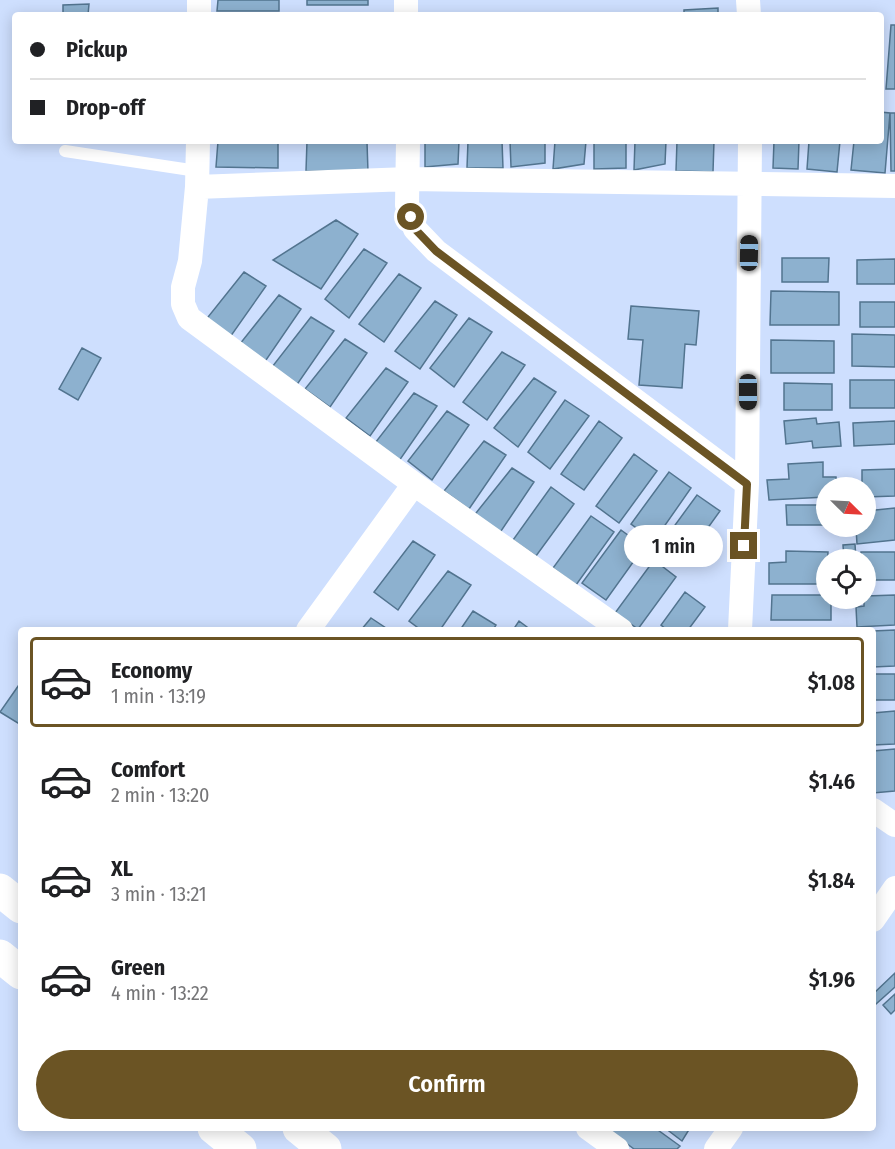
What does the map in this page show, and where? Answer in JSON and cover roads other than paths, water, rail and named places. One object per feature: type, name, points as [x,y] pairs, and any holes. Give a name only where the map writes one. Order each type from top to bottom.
[{"type":"main road","points":[[0,890],[18,905]]},
{"type":"main road","points":[[0,956],[18,971]]},
{"type":"main road","points":[[218,1131],[240,1149]]},
{"type":"main road","points":[[302,1131],[325,1149]]},
{"type":"street","points":[[198,144],[190,261],[183,287],[183,304],[189,318],[414,484],[617,627]]},
{"type":"street","points":[[408,144],[407,205],[415,229],[436,251],[747,484]]},
{"type":"street","points":[[740,627],[747,484],[750,144]]},
{"type":"street","points":[[197,179],[409,179],[895,186]]},
{"type":"street","points":[[310,627],[414,484]]},
{"type":"street","points":[[876,812],[895,825]]},
{"type":"street","points":[[876,916],[895,888]]},
{"type":"street","points":[[592,1131],[617,1149]]},
{"type":"street","points":[[716,1149],[729,1131]]},
{"type":"lane","points":[[65,152],[197,179]]}]
